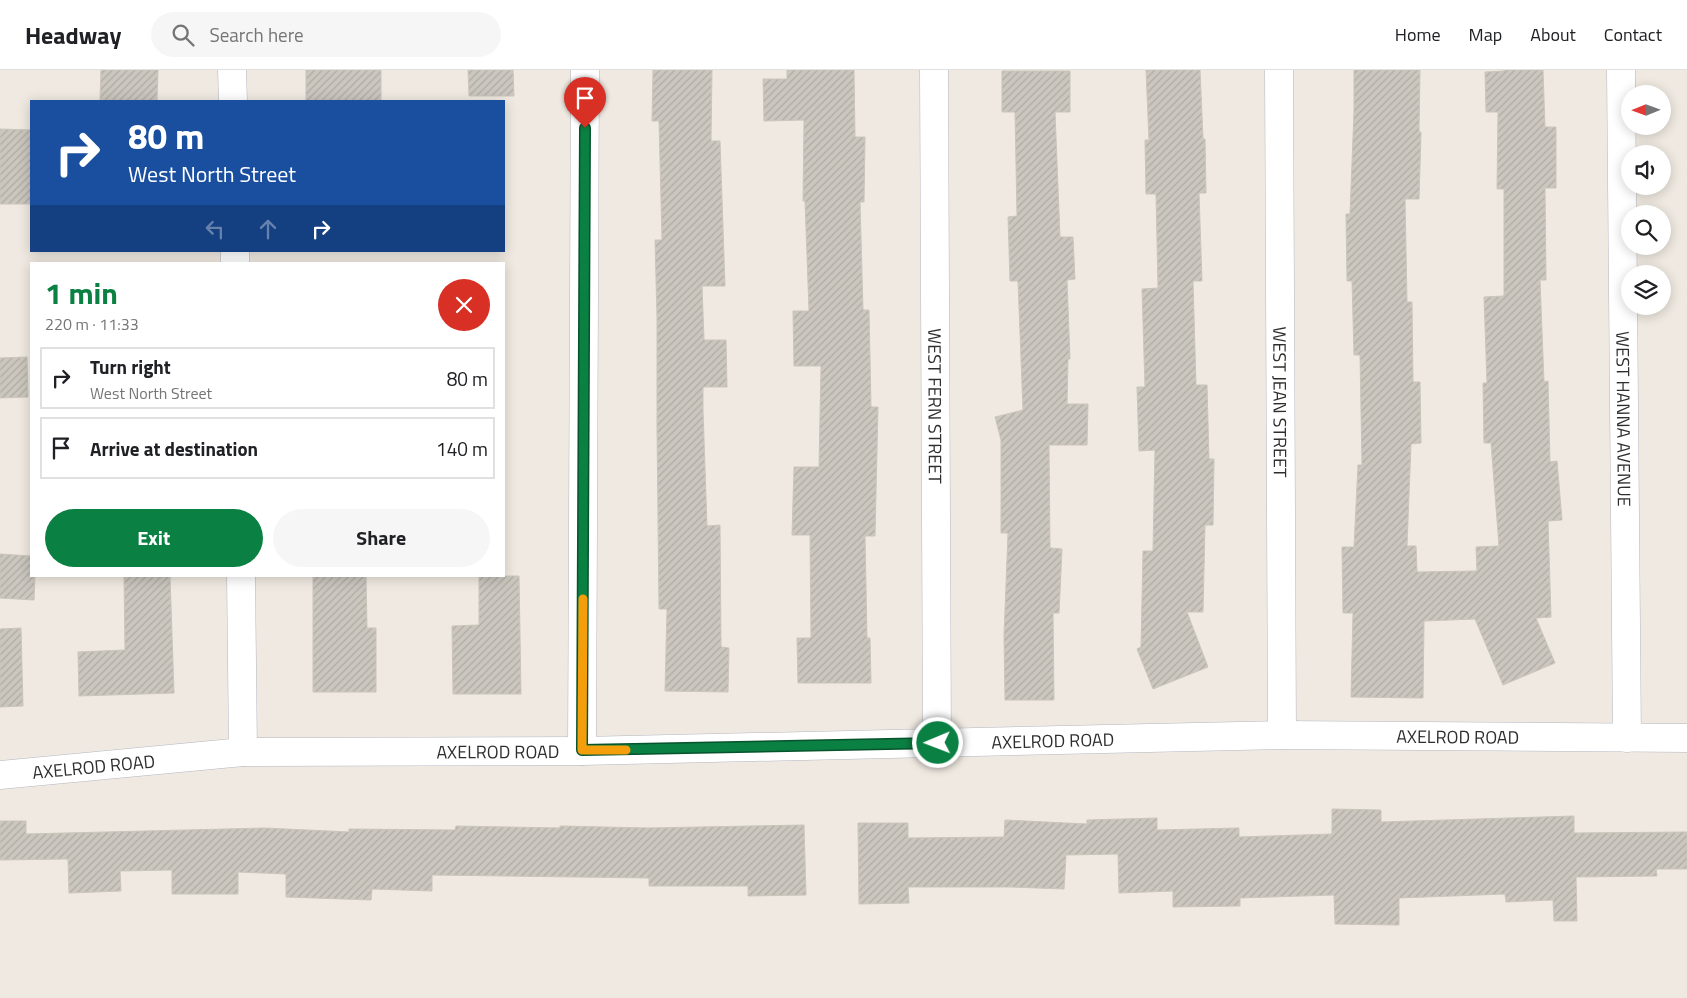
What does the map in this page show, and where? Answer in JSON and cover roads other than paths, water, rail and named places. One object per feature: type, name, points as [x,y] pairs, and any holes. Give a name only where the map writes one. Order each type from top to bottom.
[{"type":"street","points":[[232,70],[233,100]]},
{"type":"street","points":[[582,750],[585,70]]},
{"type":"street","name":"WEST FERN STREET","points":[[934,70],[938,743]]},
{"type":"street","name":"WEST JEAN STREET","points":[[1279,70],[1282,735]]},
{"type":"street","name":"WEST HANNA AVENUE","points":[[1621,70],[1627,738]]},
{"type":"street","points":[[241,577],[244,752]]},
{"type":"street","name":"AXELROD ROAD","points":[[0,775],[244,752],[582,750],[1282,735],[1687,738]]}]
